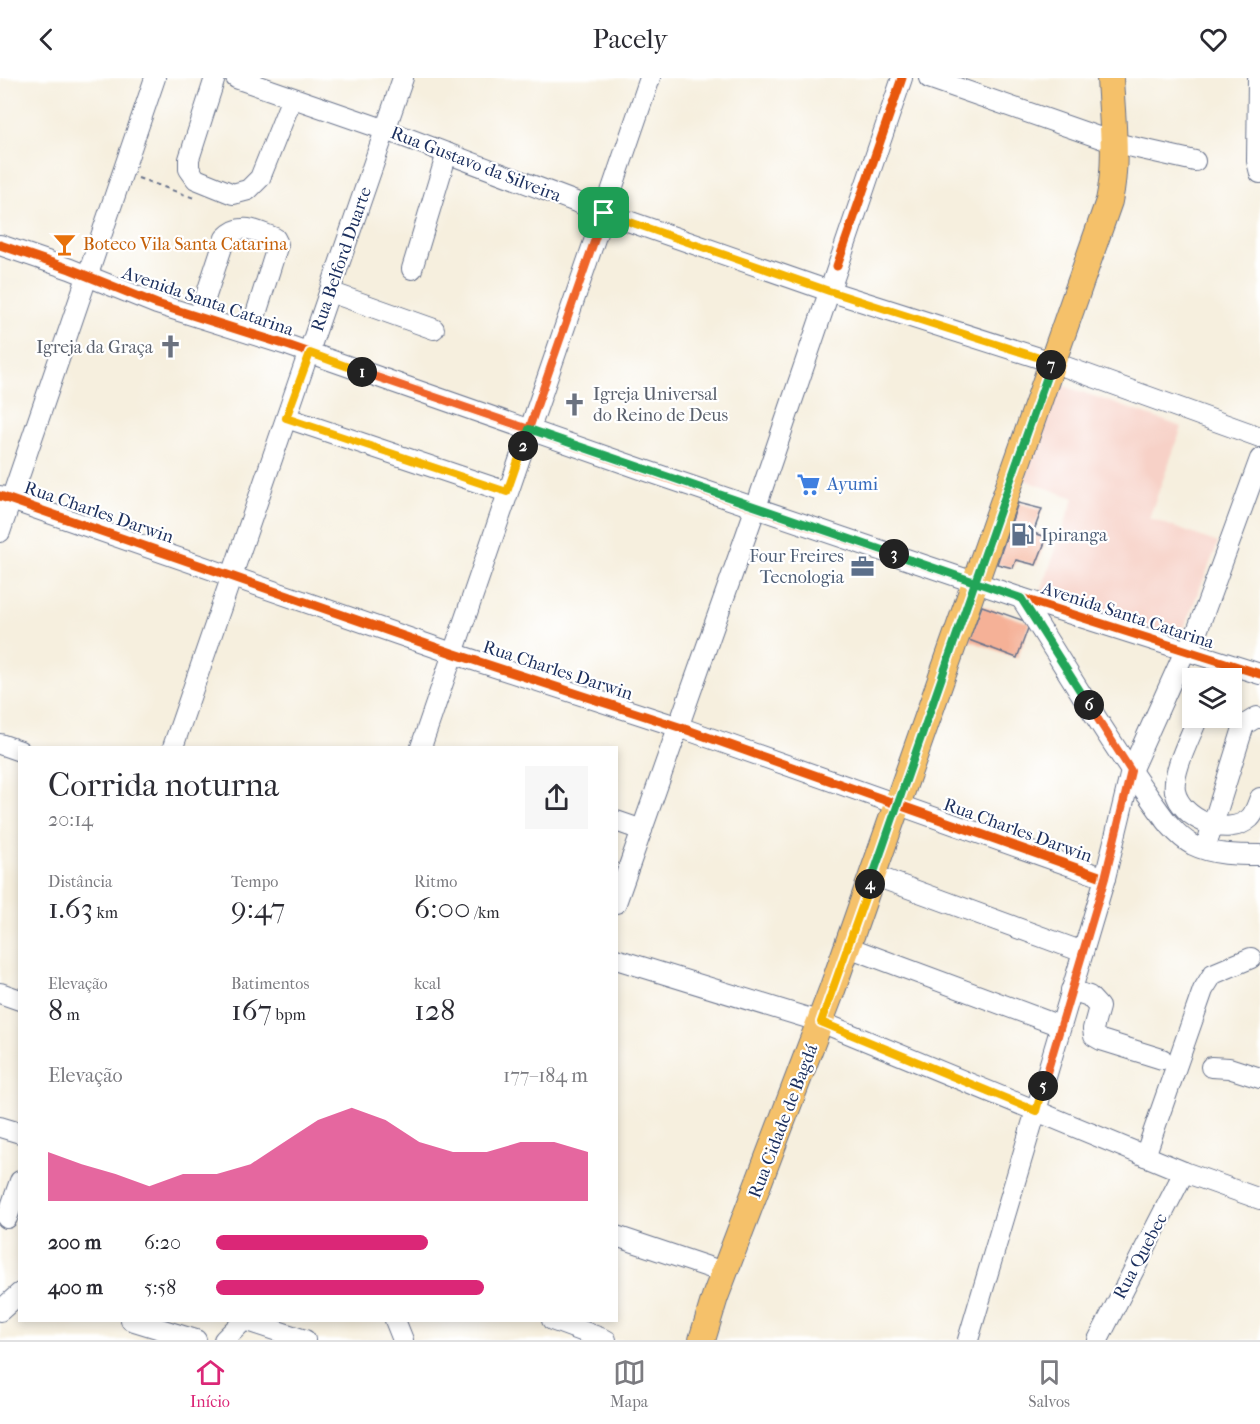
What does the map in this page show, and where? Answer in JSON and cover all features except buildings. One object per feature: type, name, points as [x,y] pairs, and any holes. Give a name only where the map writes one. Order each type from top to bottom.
[{"type":"main road","name":"Rua Cidade de Bagdá","points":[[702,1340],[715,1297],[848,947],[1109,201],[1114,176],[1115,143],[1110,78]]},
{"type":"street","points":[[0,532],[6,498],[87,276],[155,78]]},
{"type":"street","points":[[215,78],[189,159],[189,169],[196,179],[232,194],[248,190],[260,178],[292,98]]},
{"type":"street","name":"Rua Gustavo da Silveira","points":[[236,78],[386,130],[604,213],[829,291],[1052,362],[1260,436]]},
{"type":"street","name":"Rua Belford Duarte","points":[[174,746],[403,78]]},
{"type":"street","points":[[421,746],[650,78]]},
{"type":"street","points":[[618,897],[756,507],[902,78]]},
{"type":"street","points":[[929,78],[1115,143],[1195,161]]},
{"type":"street","points":[[1258,78],[1257,161],[1260,172]]},
{"type":"street","points":[[412,269],[447,153]]},
{"type":"street","points":[[199,317],[225,238],[232,230],[242,227],[275,238],[278,244],[250,333]]},
{"type":"street","name":"Avenida Santa Catarina","points":[[0,245],[157,304],[310,353],[1021,598],[1260,674]]},
{"type":"street","points":[[330,292],[434,329]]},
{"type":"street","points":[[286,418],[507,492]]},
{"type":"street","points":[[968,1340],[1105,878],[1131,771],[1185,651],[1195,637],[1260,459]]},
{"type":"street","name":"Rua Charles Darwin","points":[[6,498],[452,653],[679,727],[1105,878]]},
{"type":"street","points":[[1021,598],[1131,771],[1170,825],[1192,844],[1205,850],[1260,855]]},
{"type":"street","points":[[1205,850],[1244,725],[1250,720],[1260,718]]},
{"type":"street","points":[[1194,728],[1177,772],[1175,790],[1180,802],[1194,816],[1212,826],[1227,827],[1248,820],[1254,813],[1260,798]]},
{"type":"street","points":[[0,744],[18,750]]},
{"type":"street","points":[[618,822],[642,830]]},
{"type":"street","points":[[873,874],[1083,952]]},
{"type":"street","points":[[848,947],[1060,1026]]},
{"type":"street","points":[[1145,1156],[1203,990],[1213,974],[1251,958]]},
{"type":"street","points":[[618,959],[821,1022],[1184,1172],[1260,1199]]},
{"type":"street","points":[[1071,990],[1089,996],[1099,1006],[1093,1029],[1094,1036],[1162,1059]]},
{"type":"street","points":[[0,993],[18,999]]},
{"type":"street","points":[[1211,1067],[1228,1068],[1260,1078]]},
{"type":"street","points":[[0,1126],[18,1132]]},
{"type":"street","name":"Rua Quebec","points":[[1098,1340],[1184,1172]]},
{"type":"street","points":[[9,1217],[18,1188]]},
{"type":"street","points":[[618,1237],[726,1273]]},
{"type":"street","points":[[694,1263],[710,1279],[715,1297]]},
{"type":"street","points":[[0,1311],[18,1295]]},
{"type":"street","points":[[138,1322],[196,1340]]},
{"type":"street","points":[[224,1340],[242,1322]]},
{"type":"street","points":[[250,1322],[305,1340]]},
{"type":"street","points":[[396,1322],[403,1340]]},
{"type":"street","points":[[556,1322],[585,1335],[606,1340]]},
{"type":"path","points":[[123,173],[201,200]]},
{"type":"shaded area","points":[[1056,383],[1182,427],[1149,518],[1218,543],[1180,638],[1040,594],[1074,498],[1022,479]]},
{"type":"cycle path","points":[[837,266],[902,78]]},
{"type":"cycle path","points":[[0,245],[70,269],[157,304],[290,346],[644,470],[1021,598],[1260,674]]},
{"type":"cycle path","points":[[0,496],[452,653],[679,727],[1105,878]]},
{"type":"place","name":"Boteco Vila Santa Catarina","points":[[65,244]]},
{"type":"place","name":"Igreja da Graça","points":[[171,347]]},
{"type":"place","name":"Igreja Universal do Reino de Deus","points":[[575,404]]},
{"type":"place","name":"Ayumi","points":[[809,484]]},
{"type":"place","name":"Ipiranga","points":[[1023,535]]},
{"type":"place","name":"Four Freires Tecnologia","points":[[862,566]]},
{"type":"route","points":[[604,213],[529,429],[310,353],[286,418],[507,492],[529,429],[975,582],[821,1022],[1036,1111],[1105,878],[1131,771],[1021,598],[975,582],[1052,362],[829,291],[604,213]]}]
